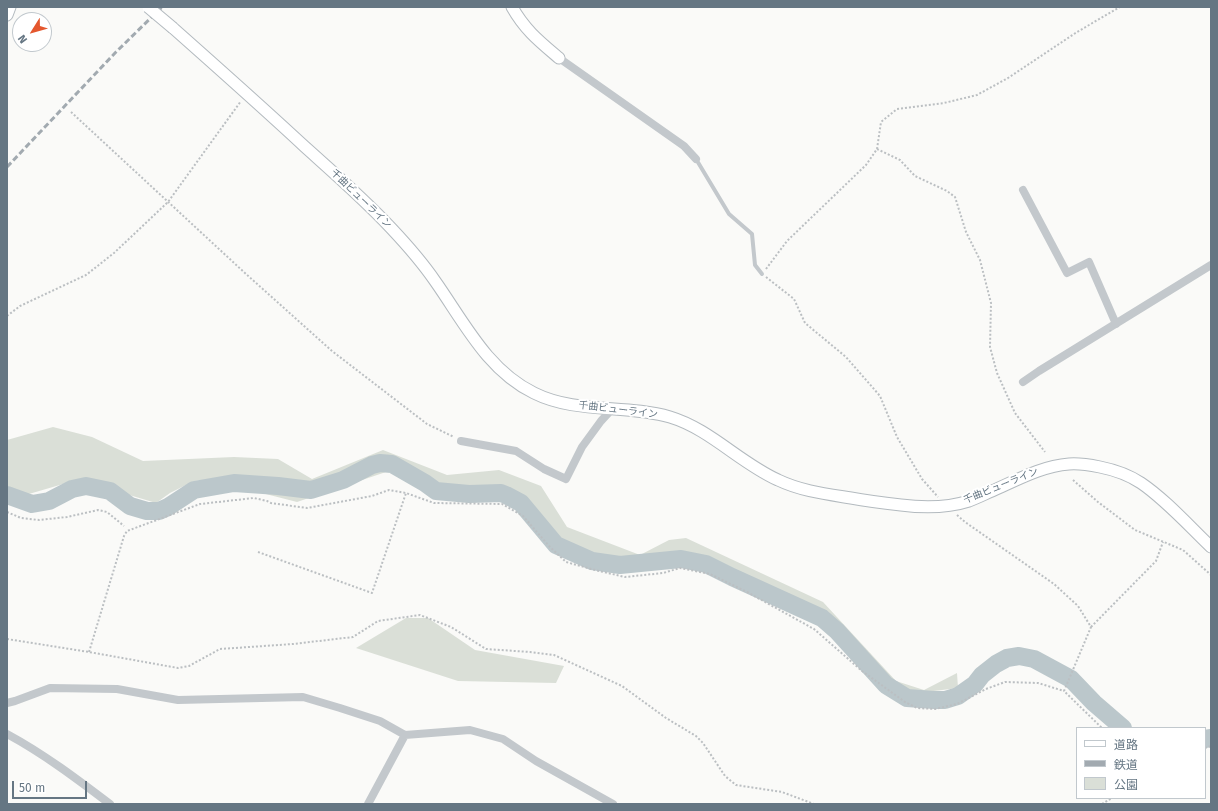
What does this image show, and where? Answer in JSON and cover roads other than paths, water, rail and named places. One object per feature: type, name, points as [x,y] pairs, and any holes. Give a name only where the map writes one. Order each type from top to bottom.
[{"type":"street","points":[[7,15],[10,7]]},
{"type":"street","name":"千曲ビューライン","points":[[148,7],[360,196],[391,227],[434,279],[480,347],[497,367],[533,393],[558,402],[584,407],[668,416],[704,433],[763,473],[779,481],[821,494],[904,506],[947,506],[971,500],[1043,469],[1069,464],[1086,464],[1124,474],[1140,483],[1168,506],[1211,547]]},
{"type":"street","points":[[512,7],[518,18],[532,36],[559,58],[684,146],[696,159]]},
{"type":"street","points":[[1024,190],[1067,274],[1089,262],[1116,324]]},
{"type":"street","points":[[1023,382],[1211,264]]},
{"type":"street","points":[[461,441],[516,451],[544,469],[566,479],[582,447],[612,409]]},
{"type":"street","points":[[7,703],[50,688],[117,689],[178,700],[303,698],[380,721],[405,735],[470,730],[503,739],[536,761],[613,804]]},
{"type":"street","points":[[7,734],[30,747],[110,804]]},
{"type":"street","points":[[368,804],[405,735]]},
{"type":"lane","points":[[696,159],[729,214],[752,234],[755,265],[762,274]]},
{"type":"waterway","points":[[7,495],[32,504],[49,501],[72,489],[86,486],[110,491],[130,506],[147,511],[159,511],[168,507],[194,490],[234,483],[311,490],[343,480],[372,465],[380,463],[392,464],[436,491],[469,494],[501,493],[506,495],[521,503],[556,545],[592,561],[620,565],[681,559],[706,564],[822,618],[837,631],[886,685],[907,698],[945,700],[958,696],[975,684],[982,675],[996,664],[1007,658],[1019,656],[1034,659],[1071,679],[1094,703],[1122,727]]},
{"type":"waterway","points":[[1206,739],[1211,738]]},
{"type":"railway","points":[[7,167],[115,53],[162,7]]}]
